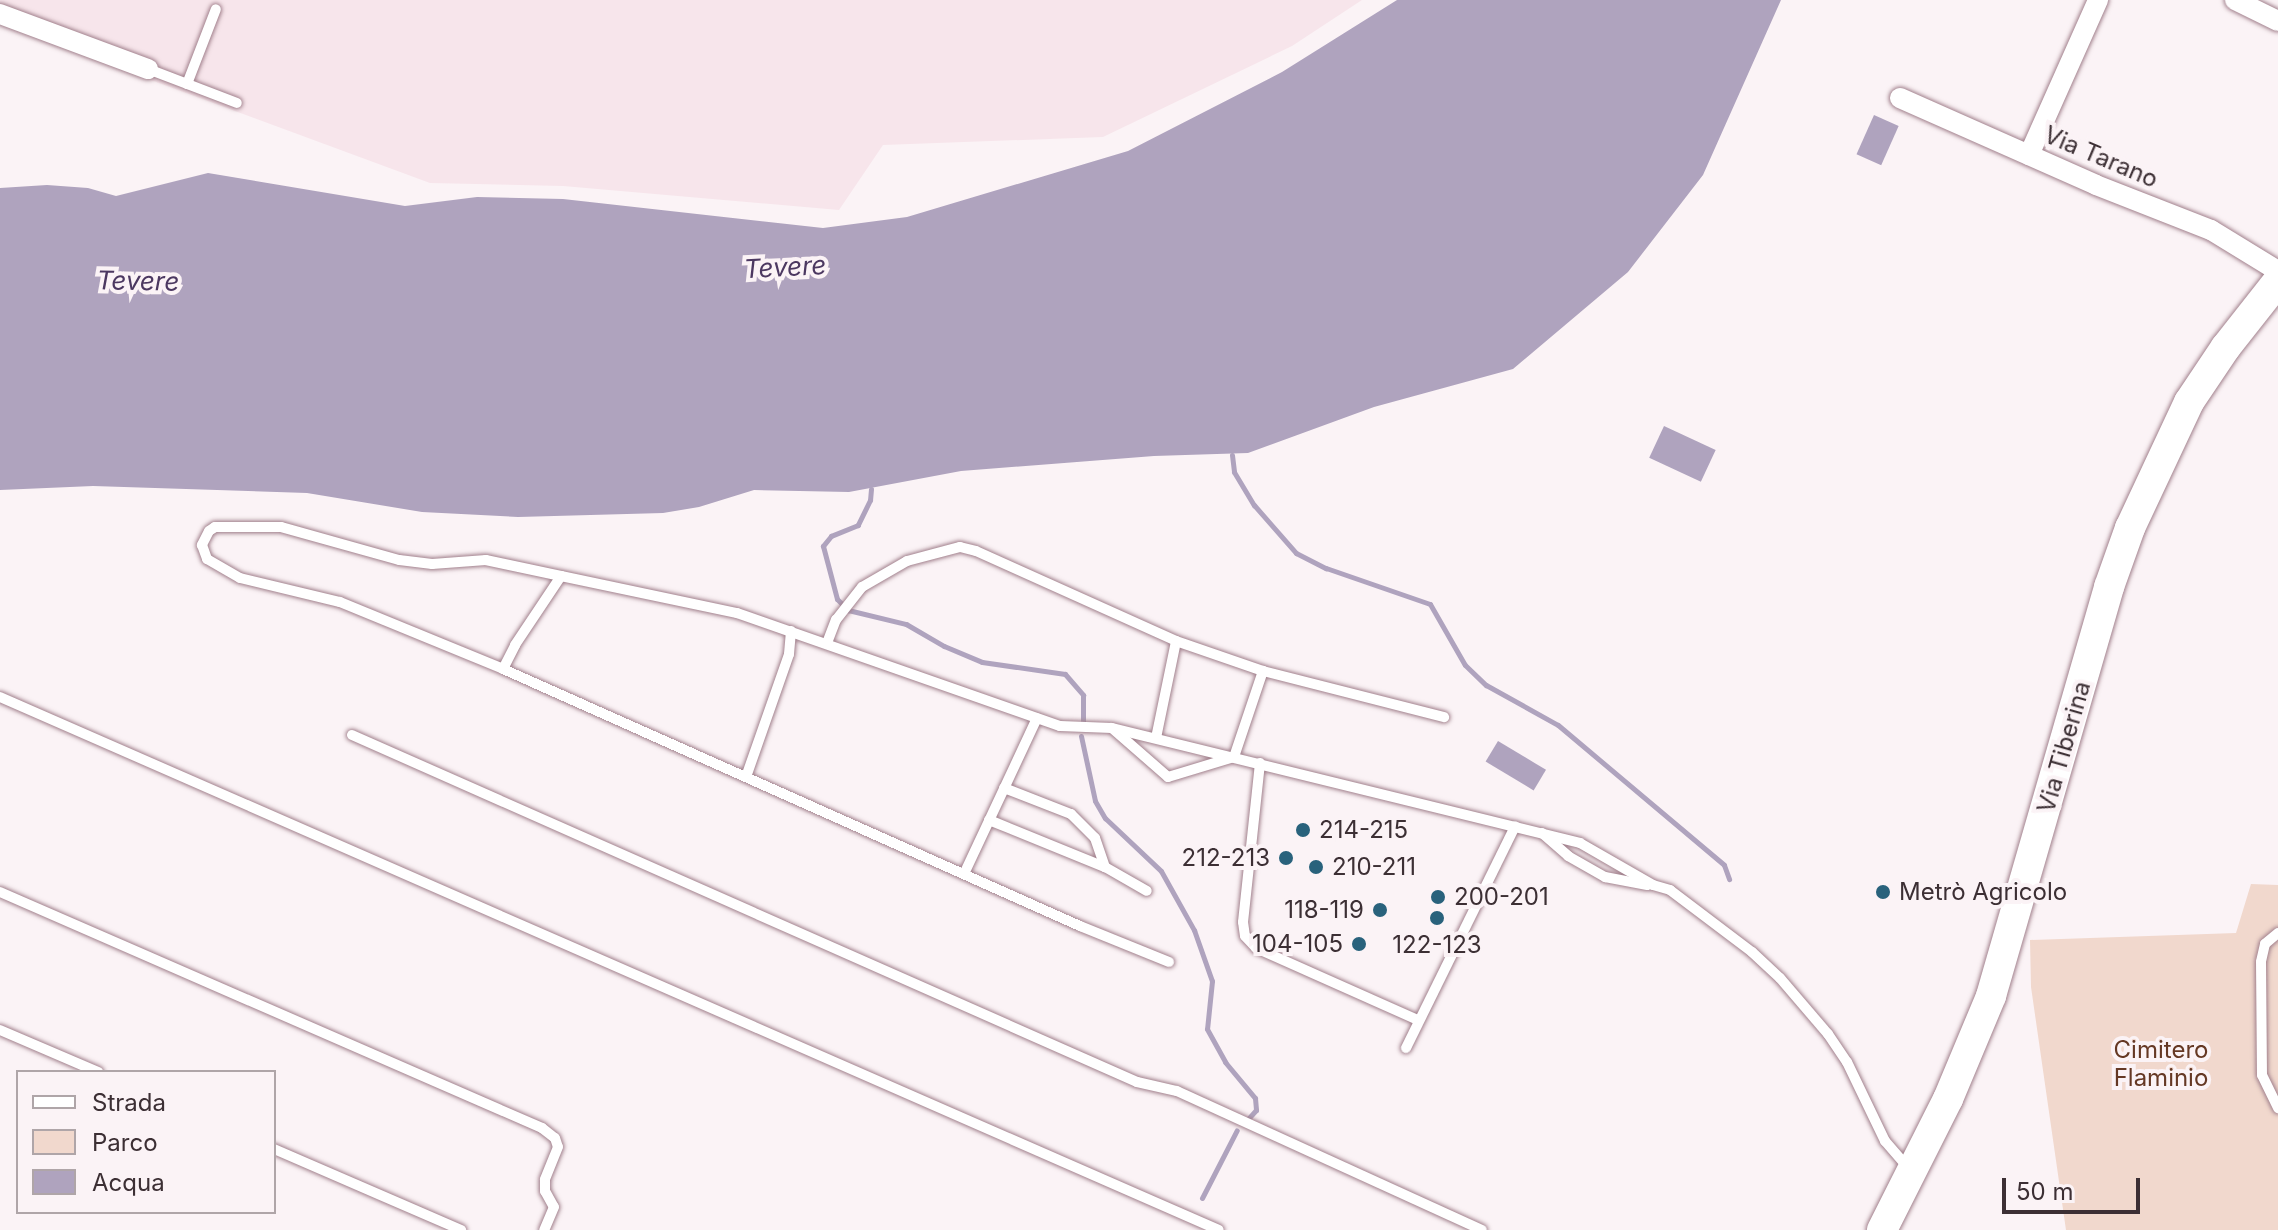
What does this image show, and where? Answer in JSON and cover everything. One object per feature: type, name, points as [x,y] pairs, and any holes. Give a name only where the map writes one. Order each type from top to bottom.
[{"type":"main road","name":"Via Tiberina","points":[[1882,1230],[1967,1057],[1994,988],[2109,587],[2130,528],[2189,402],[2234,335],[2278,281]]},
{"type":"street","points":[[2029,155],[2098,0]]},
{"type":"street","points":[[2235,0],[2278,21]]},
{"type":"street","points":[[0,14],[148,69]]},
{"type":"street","name":"Via Tarano","points":[[1900,98],[2211,230],[2278,271]]},
{"type":"lane","points":[[187,84],[216,9]]},
{"type":"lane","points":[[148,69],[237,103]]},
{"type":"lane","points":[[1169,962],[503,669],[331,598],[240,578],[207,559],[204,537],[215,527],[231,524],[281,527],[399,560],[432,564],[486,560],[737,613],[1060,726],[1112,728],[1538,830],[1580,843],[1653,885]]},
{"type":"lane","points":[[827,643],[836,620],[862,587],[907,561],[960,547],[976,551],[1176,641],[1263,671],[1444,717]]},
{"type":"lane","points":[[503,669],[515,645],[561,576]]},
{"type":"lane","points":[[746,777],[789,654],[791,631]]},
{"type":"lane","points":[[1156,738],[1176,641]]},
{"type":"lane","points":[[1234,757],[1263,671]]},
{"type":"lane","points":[[0,697],[1219,1230]]},
{"type":"lane","points":[[964,874],[1037,718]]},
{"type":"lane","points":[[1112,728],[1168,777],[1234,757]]},
{"type":"lane","points":[[352,735],[1137,1082],[1177,1091],[1482,1230]]},
{"type":"lane","points":[[1260,763],[1243,922],[1245,936],[1256,948],[1418,1020]]},
{"type":"lane","points":[[1004,788],[1071,814],[1095,838],[1105,867]]},
{"type":"lane","points":[[989,820],[1105,867],[1147,891]]},
{"type":"lane","points":[[1406,1048],[1515,826]]},
{"type":"lane","points":[[1538,830],[1568,856],[1605,877],[1670,890],[1752,952],[1807,1006],[1847,1062],[1885,1141],[1913,1171]]},
{"type":"lane","points":[[0,892],[542,1128],[555,1138],[558,1147],[545,1180],[545,1191],[554,1207],[544,1230]]},
{"type":"lane","points":[[2278,933],[2265,944],[2261,962],[2262,1075],[2278,1108]]},
{"type":"lane","points":[[0,1030],[93,1070]]},
{"type":"lane","points":[[276,1150],[461,1230]]},
{"type":"shaded area","points":[[0,0],[1362,0],[1292,46],[1103,137],[883,145],[839,210],[563,186],[430,183],[140,76],[0,5]]},
{"type":"green space","name":"Cimitero Flaminio","points":[[2251,884],[2278,885],[2278,1230],[2066,1230],[2031,987],[2030,940],[2236,933]]},
{"type":"water","name":"Tevere","points":[[1397,0],[1781,0],[1703,175],[1628,272],[1513,369],[1374,407],[1248,453],[1154,456],[961,471],[849,492],[754,490],[699,507],[663,513],[518,517],[422,512],[307,493],[93,486],[0,490],[0,188],[47,185],[88,188],[116,196],[208,173],[405,206],[477,197],[563,199],[823,228],[907,217],[1128,151],[1282,72]]},
{"type":"water","points":[[1874,115],[1899,126],[1881,165],[1857,154]]},
{"type":"water","points":[[1664,426],[1716,450],[1701,482],[1649,458]]},
{"type":"water","points":[[1498,741],[1546,770],[1534,790],[1486,762]]},
{"type":"waterway","points":[[1232,455],[1234,472],[1254,505],[1296,553],[1326,568],[1430,604],[1465,665],[1486,685],[1558,725],[1724,865],[1729,879]]},
{"type":"waterway","points":[[871,489],[870,500],[858,525],[831,536],[823,546],[837,599],[848,610],[906,624],[944,646],[982,662],[1065,674],[1083,695],[1083,722]]},
{"type":"waterway","points":[[1081,736],[1095,801],[1105,818],[1161,871],[1194,930],[1212,981],[1207,1029],[1225,1062],[1255,1098],[1256,1110],[1247,1120]]},
{"type":"waterway","points":[[1202,1198],[1237,1130]]},
{"type":"place","name":"214-215","points":[[1303,830]]},
{"type":"place","name":"212-213","points":[[1286,858]]},
{"type":"place","name":"210-211","points":[[1316,867]]},
{"type":"place","name":"Metrò Agricolo","points":[[1883,892]]},
{"type":"place","name":"200-201","points":[[1438,897]]},
{"type":"place","name":"118-119","points":[[1380,910]]},
{"type":"place","name":"122-123","points":[[1437,918]]},
{"type":"place","name":"104-105","points":[[1359,944]]}]
